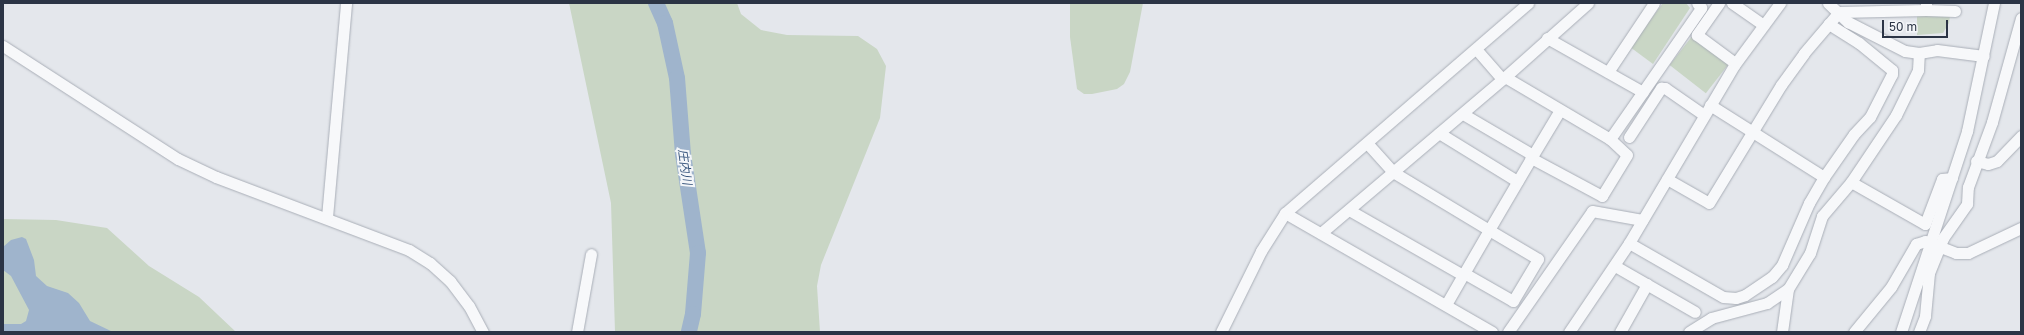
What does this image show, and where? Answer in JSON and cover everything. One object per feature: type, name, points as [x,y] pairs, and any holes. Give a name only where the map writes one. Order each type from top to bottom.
[{"type":"street","points":[[327,217],[346,3]]},
{"type":"street","points":[[1221,332],[1261,251],[1285,213],[1476,50],[1528,3]]},
{"type":"street","points":[[1321,233],[1463,114],[1588,3]]},
{"type":"street","points":[[1608,72],[1654,3]]},
{"type":"street","points":[[1610,139],[1701,8],[1697,3]]},
{"type":"street","points":[[1719,3],[1697,35],[1735,63]]},
{"type":"street","points":[[1732,3],[1763,25]]},
{"type":"street","points":[[1569,332],[1629,243],[1735,63],[1780,3]]},
{"type":"street","points":[[1828,3],[1848,22],[1905,51],[1918,53],[1937,50],[1984,56]]},
{"type":"street","points":[[1901,332],[1934,244],[1952,178],[1966,135],[1984,56],[1994,3]]},
{"type":"street","points":[[1666,179],[1709,203],[1751,131],[1800,58],[1839,12],[1873,7],[1926,7],[1955,11]]},
{"type":"street","points":[[1919,332],[1925,316],[1929,273],[1934,244],[1964,211],[1976,161],[1985,140],[2021,18]]},
{"type":"street","points":[[1629,243],[1723,297],[1736,298],[1745,295],[1772,277],[1782,265],[1809,202],[1824,177],[1854,134],[1870,117],[1892,74],[1892,70],[1859,43],[1828,24]]},
{"type":"street","points":[[1547,38],[1643,92]]},
{"type":"street","points":[[3,46],[178,158],[216,177],[327,217],[409,250],[430,263],[450,281],[469,306],[483,332]]},
{"type":"street","points":[[1463,114],[1602,196],[1627,155],[1610,139],[1503,78],[1476,50]]},
{"type":"street","points":[[1782,332],[1788,289],[1810,253],[1822,216],[1851,182],[1896,115],[1918,70],[1918,53]]},
{"type":"street","points":[[1629,137],[1661,88],[1665,88],[1751,131],[1824,177]]},
{"type":"street","points":[[1446,305],[1560,110]]},
{"type":"street","points":[[1439,133],[1518,181]]},
{"type":"street","points":[[1966,135],[1985,140]]},
{"type":"street","points":[[1976,161],[1988,164],[1997,161],[2021,136]]},
{"type":"street","points":[[1349,210],[1513,301],[1538,259],[1393,172],[1367,143]]},
{"type":"street","points":[[1851,182],[1925,224],[1942,179],[1952,178]]},
{"type":"street","points":[[1508,332],[1592,211],[1642,220]]},
{"type":"street","points":[[1285,213],[1492,332]]},
{"type":"street","points":[[1854,332],[1890,287],[1912,248],[1921,242],[1934,244],[1956,252],[1968,253],[2021,228]]},
{"type":"street","points":[[577,332],[591,254]]},
{"type":"street","points":[[1614,266],[1695,312]]},
{"type":"street","points":[[1620,332],[1646,284]]},
{"type":"street","points":[[1689,332],[1711,318],[1767,303],[1788,289]]},
{"type":"green space","points":[[569,3],[737,3],[741,14],[761,30],[787,35],[858,36],[877,49],[886,66],[880,118],[821,265],[817,286],[820,332],[615,332],[611,203]]},
{"type":"green space","points":[[1070,3],[1143,3],[1130,72],[1124,84],[1117,89],[1084,94],[1077,89],[1070,37]]},
{"type":"green space","points":[[1663,3],[1686,3],[1690,8],[1653,64],[1630,47]]},
{"type":"green space","points":[[1917,15],[1950,16],[1949,23],[1943,33],[1917,35]]},
{"type":"green space","points":[[1693,35],[1729,63],[1706,93],[1670,65]]},
{"type":"green space","points":[[3,219],[56,220],[107,228],[149,266],[199,297],[236,332],[3,332]]},
{"type":"water","points":[[22,237],[26,239],[34,260],[36,276],[47,286],[68,293],[79,303],[90,321],[113,332],[3,332],[3,324],[21,324],[26,321],[29,310],[11,276],[3,270],[3,247],[11,240]]},
{"type":"waterway","name":"庄内川","points":[[656,3],[665,23],[677,78],[683,154],[698,253],[693,314],[689,332]]}]
